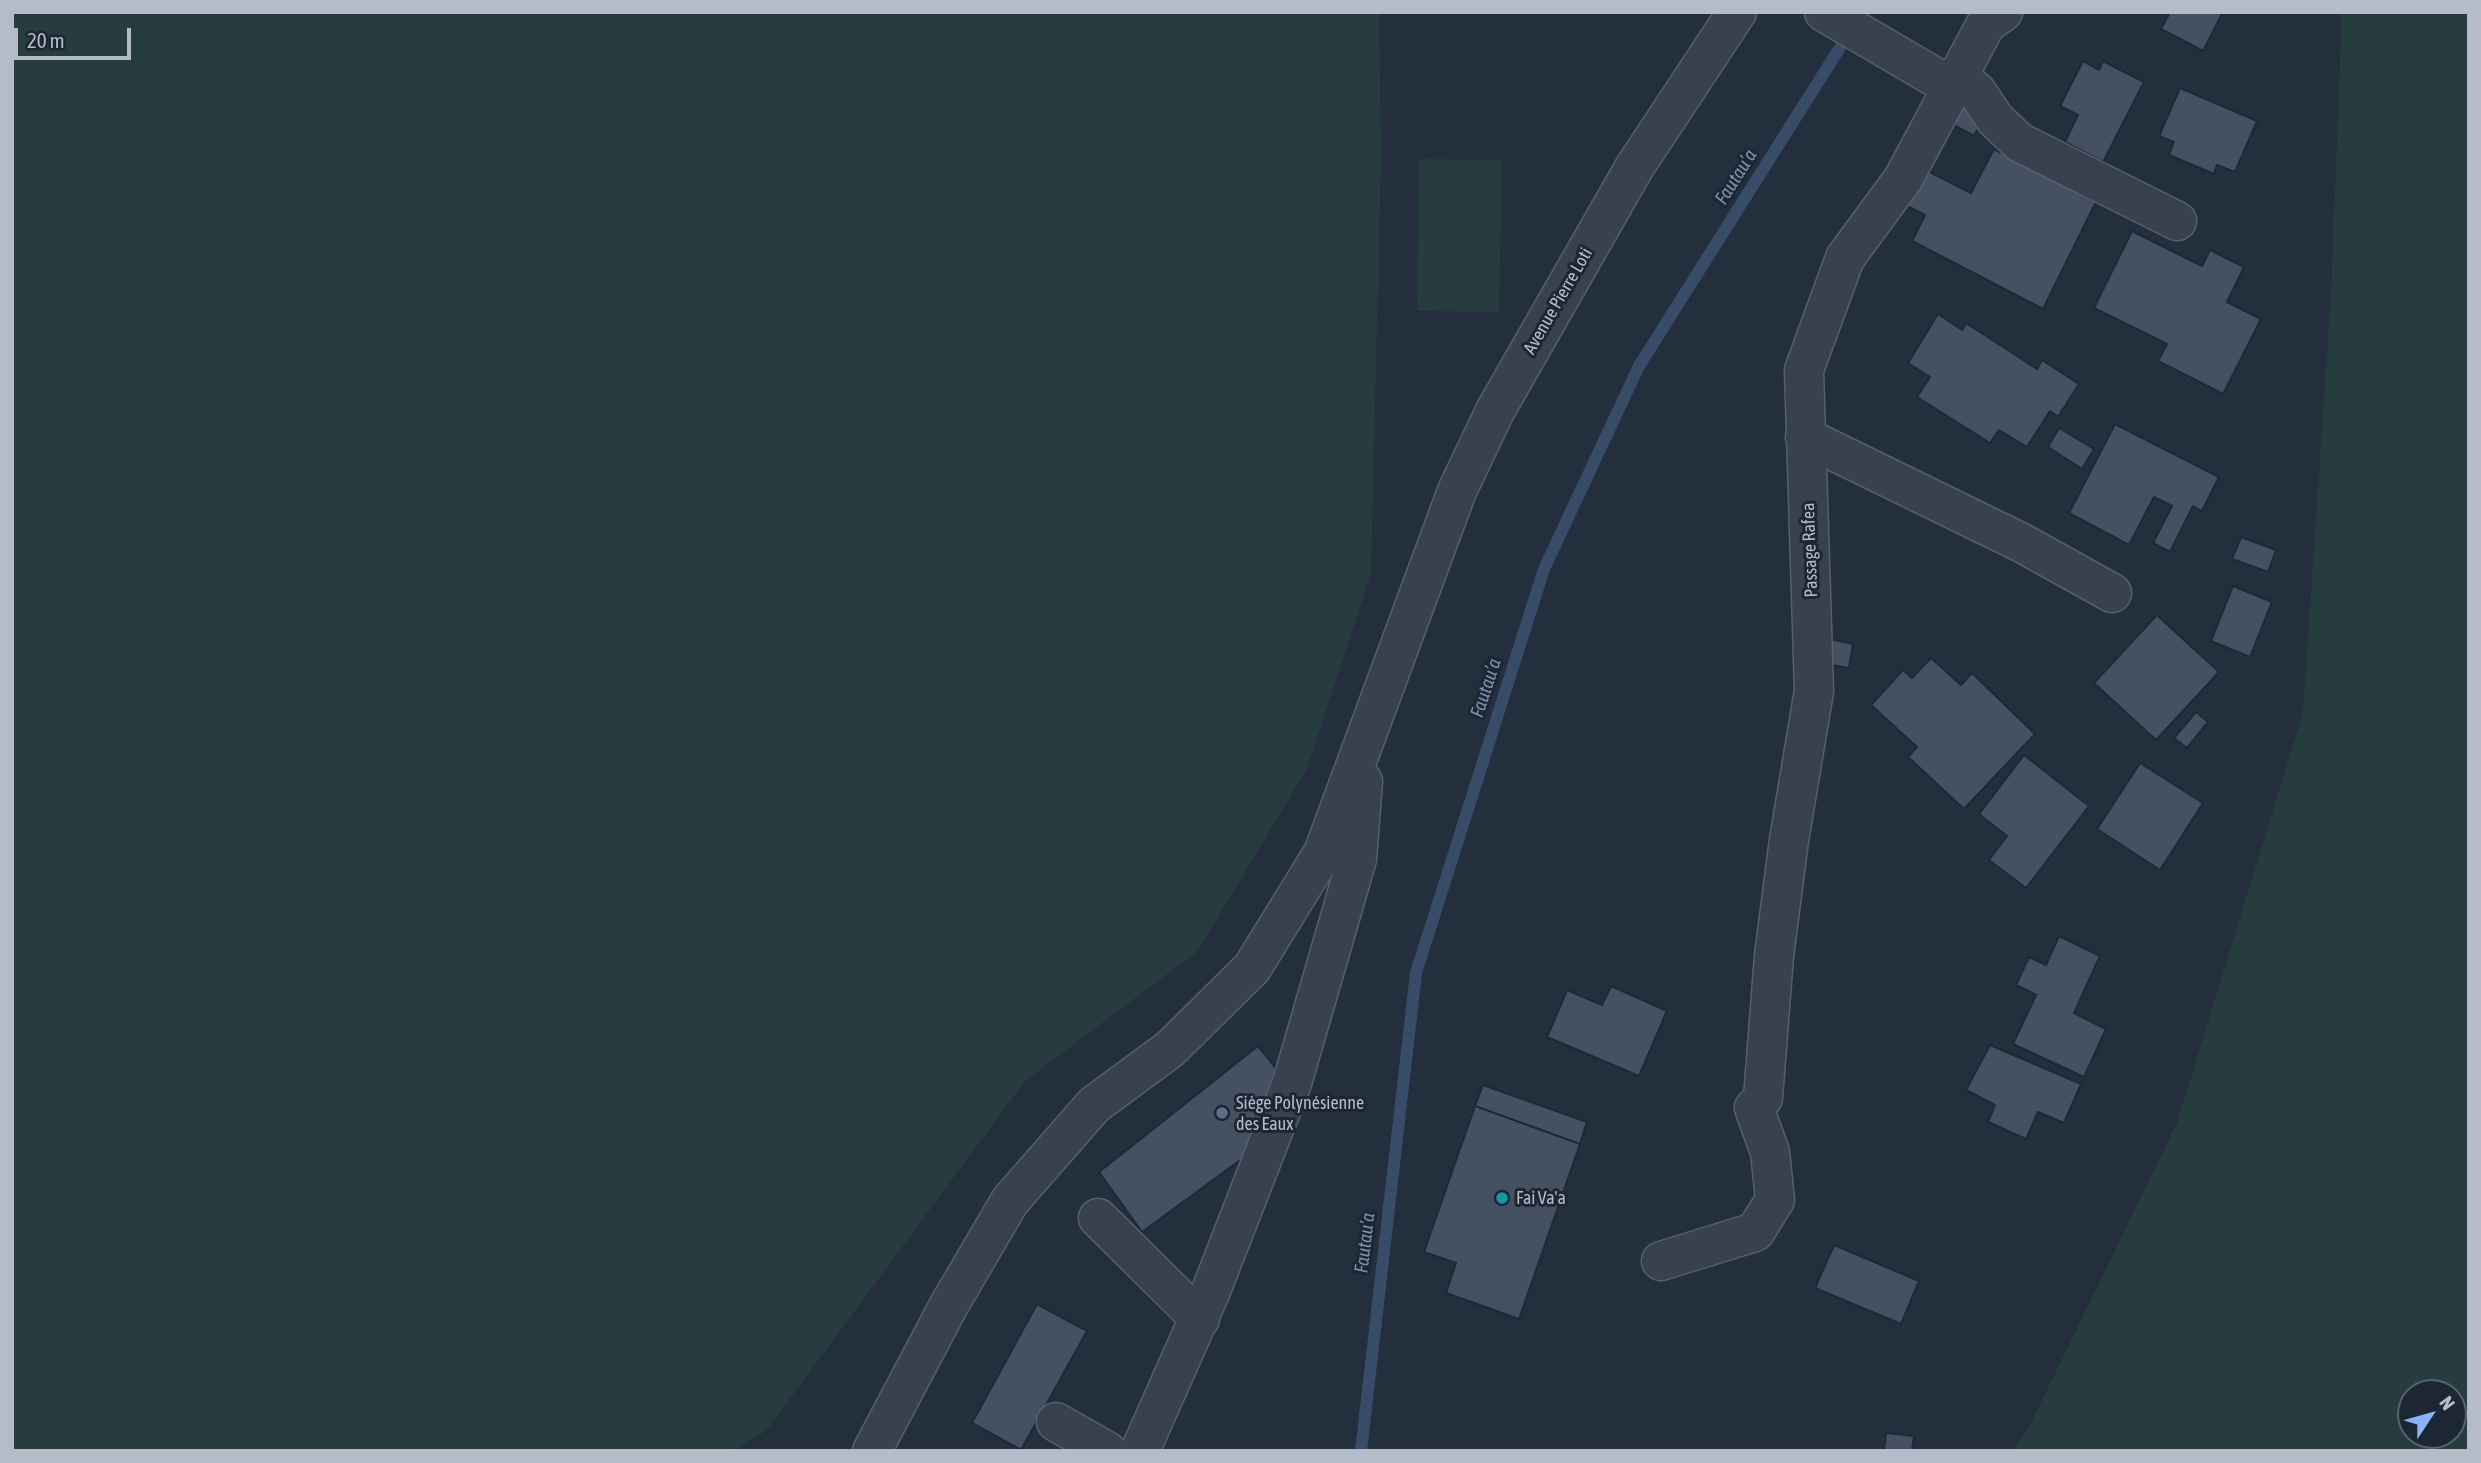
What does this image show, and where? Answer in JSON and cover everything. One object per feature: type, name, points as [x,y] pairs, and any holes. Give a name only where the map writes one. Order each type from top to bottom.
[{"type":"street","name":"Avenue Pierre Loti","points":[[872,1451],[949,1305],[1010,1201],[1094,1105],[1170,1049],[1252,968],[1323,853],[1416,608],[1457,491],[1495,411],[1634,168],[1737,12]]},
{"type":"street","points":[[1824,12],[1907,60],[1977,92],[1995,119],[2019,142],[2177,221]]},
{"type":"street","name":"Passage Rafea","points":[[1661,1261],[1755,1232],[1775,1200],[1770,1152],[1754,1108],[1763,1098],[1774,956],[1789,840],[1814,691],[1804,370],[1844,258],[1903,179],[1953,81],[1994,18]]},
{"type":"street","points":[[1805,437],[2022,543],[2112,593]]},
{"type":"street","points":[[1140,1451],[1200,1319],[1292,1083],[1357,859],[1366,740]]},
{"type":"street","points":[[1098,1218],[1200,1319]]},
{"type":"street","points":[[1056,1422],[1107,1451]]},
{"type":"green space","points":[[12,12],[1379,12],[1381,158],[1371,573],[1307,769],[1198,951],[1025,1081],[766,1431],[732,1451],[12,1451]]},
{"type":"green space","points":[[2342,12],[2469,12],[2469,1451],[2012,1451],[2029,1427],[2177,1123],[2303,713],[2331,294]]},
{"type":"green space","points":[[1419,159],[1502,160],[1499,312],[1417,311]]},
{"type":"building","points":[[2170,12],[2223,12],[2203,51],[2161,29]]},
{"type":"building","points":[[2083,61],[2099,70],[2103,61],[2144,82],[2103,162],[2065,142],[2078,115],[2060,106]]},
{"type":"building","points":[[2180,88],[2257,121],[2235,172],[2217,165],[2214,174],[2169,155],[2174,142],[2159,136]]},
{"type":"building","points":[[1958,103],[1984,117],[1974,136],[1948,122]]},
{"type":"building","points":[[1994,149],[2096,202],[2043,309],[1912,241],[1925,215],[1903,204],[1922,168],[1971,193]]},
{"type":"building","points":[[2132,231],[2202,266],[2210,250],[2244,267],[2227,302],[2261,319],[2223,394],[2158,361],[2167,344],[2094,308]]},
{"type":"building","points":[[1938,314],[1962,330],[1966,323],[2037,369],[2042,360],[2079,384],[2058,417],[2050,411],[2027,447],[1999,430],[1990,443],[1917,397],[1930,377],[1908,363]]},
{"type":"building","points":[[2115,424],[2219,477],[2202,511],[2193,506],[2170,552],[2153,543],[2172,506],[2154,497],[2129,545],[2069,513]]},
{"type":"building","points":[[2059,428],[2094,449],[2082,469],[2048,447]]},
{"type":"building","points":[[2241,537],[2276,550],[2268,572],[2232,559]]},
{"type":"building","points":[[2233,586],[2272,602],[2250,657],[2211,641]]},
{"type":"building","points":[[2157,615],[2219,672],[2156,740],[2094,683]]},
{"type":"building","points":[[1830,639],[1853,644],[1849,668],[1825,664]]},
{"type":"building","points":[[1931,658],[1961,685],[1972,673],[2035,734],[1964,809],[1908,757],[1917,747],[1871,705],[1903,670],[1912,678]]},
{"type":"building","points":[[2196,712],[2208,722],[2187,748],[2174,738]]},
{"type":"building","points":[[2024,755],[2089,806],[2026,888],[1989,860],[2007,836],[1979,814]]},
{"type":"building","points":[[2140,763],[2203,803],[2160,870],[2097,829]]},
{"type":"building","points":[[2059,936],[2100,956],[2074,1013],[2106,1029],[2084,1077],[2013,1044],[2036,995],[2016,985],[2029,957],[2046,965]]},
{"type":"building","points":[[1611,986],[1667,1011],[1639,1076],[1547,1037],[1567,990],[1602,1005]]},
{"type":"building","points":[[1990,1045],[2081,1084],[2064,1123],[2038,1112],[2026,1139],[1988,1122],[1995,1105],[1966,1090]]},
{"type":"building","name":"Siège Polynésienne des Eaux","points":[[1258,1046],[1284,1078],[1258,1147],[1142,1232],[1099,1172]]},
{"type":"building","points":[[1483,1085],[1587,1122],[1580,1144],[1475,1106]]},
{"type":"building","name":"Fai Va'a","points":[[1475,1106],[1580,1144],[1519,1319],[1446,1293],[1456,1263],[1424,1252]]},
{"type":"building","points":[[1834,1245],[1919,1281],[1901,1324],[1815,1288]]},
{"type":"building","points":[[1037,1304],[1087,1331],[1021,1450],[972,1423]]},
{"type":"building","points":[[1886,1433],[1914,1436],[1912,1451],[1884,1451]]},
{"type":"waterway","name":"Fautau’a","points":[[1361,1451],[1416,973],[1544,569],[1639,366],[1851,30]]},
{"type":"place","name":"Siège Polynésienne des Eaux","points":[[1222,1113]]},
{"type":"place","name":"Fai Va'a","points":[[1502,1198]]}]
